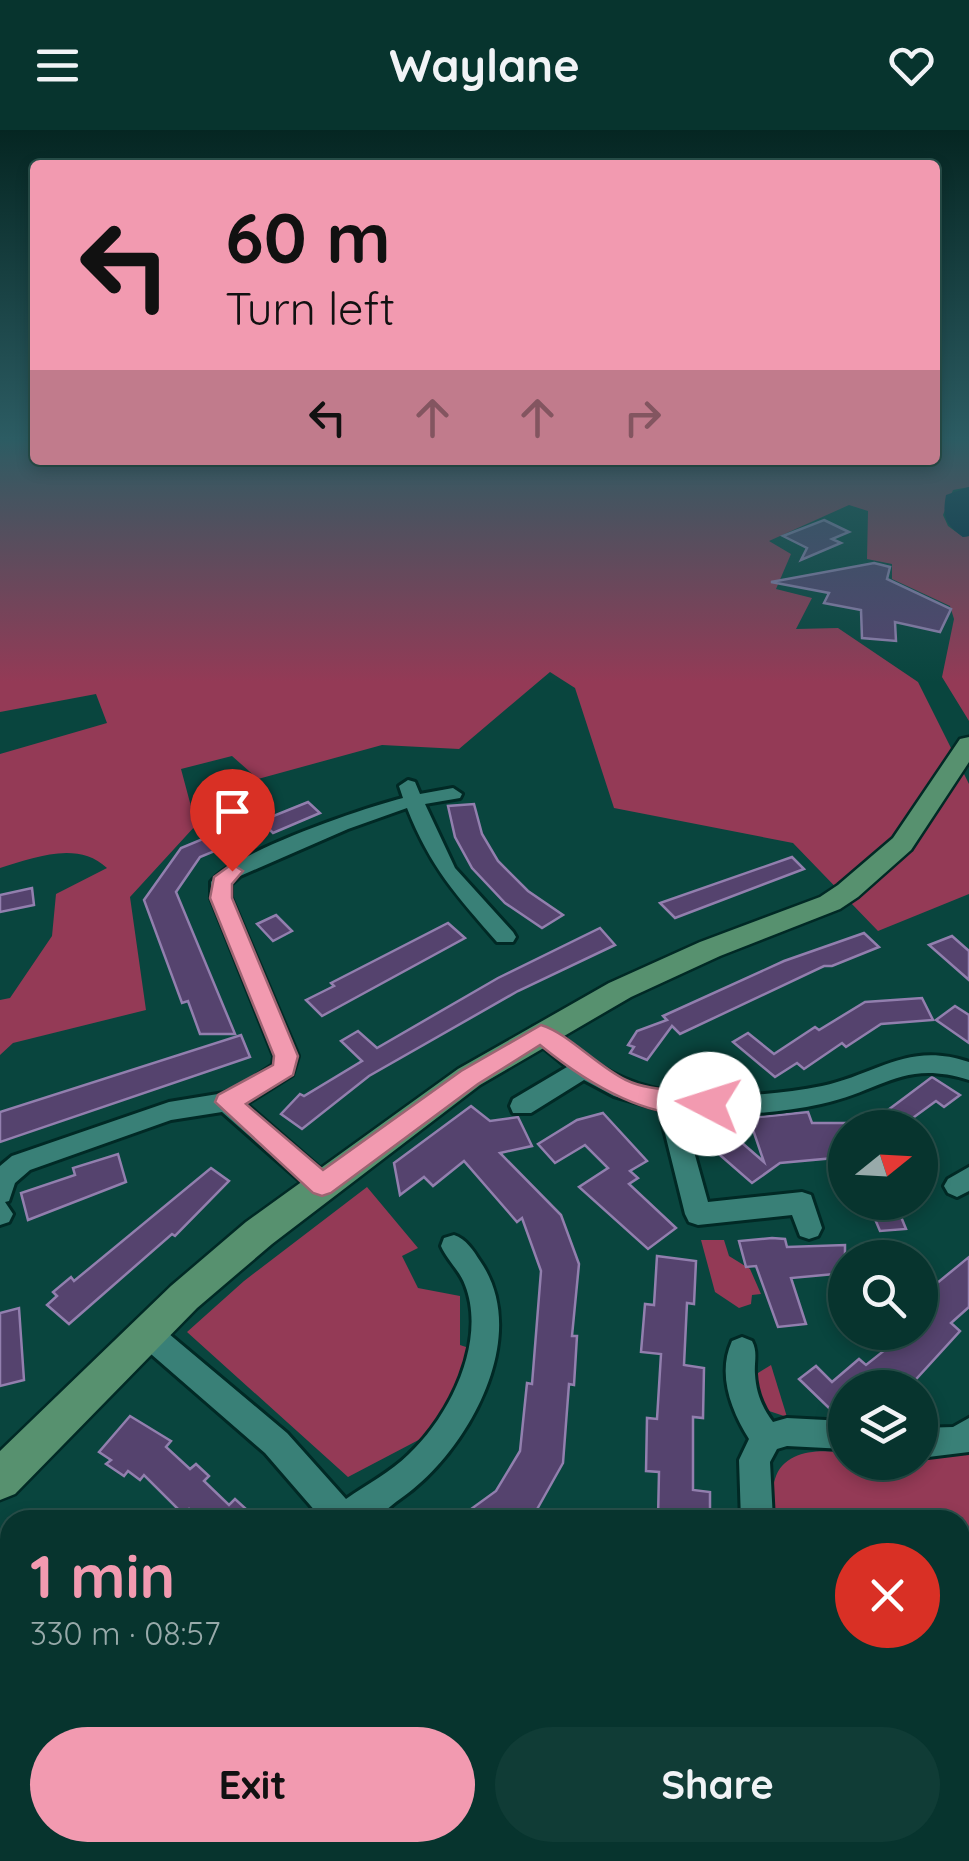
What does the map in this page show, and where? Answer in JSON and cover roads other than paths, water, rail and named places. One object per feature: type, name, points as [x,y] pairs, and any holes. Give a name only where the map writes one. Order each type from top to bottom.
[{"type":"street","points":[[0,1480],[146,1332],[259,1233],[469,1077],[541,1033],[660,971],[830,903],[848,891],[902,844],[969,744]]},
{"type":"street","points":[[0,1193],[4,1178],[21,1163],[169,1111],[227,1102],[284,1069],[286,1056],[221,898],[222,882],[232,871],[411,791],[453,794]]},
{"type":"street","points":[[411,791],[431,845],[447,872],[505,937]]},
{"type":"street","points":[[541,1033],[584,1068],[625,1090],[672,1102],[709,1104],[821,1095],[868,1081],[896,1067],[932,1059],[969,1071]]},
{"type":"street","points":[[522,1106],[584,1068]]},
{"type":"street","points":[[227,1102],[322,1185]]},
{"type":"street","points":[[672,1102],[670,1114],[698,1214],[802,1203],[809,1228]]},
{"type":"street","points":[[358,1510],[419,1467],[448,1438],[471,1385],[485,1339],[482,1296],[479,1282],[454,1246]]},
{"type":"street","points":[[146,1332],[234,1406],[324,1492],[337,1510]]},
{"type":"street","points":[[742,1350],[739,1375],[747,1409],[767,1438]]},
{"type":"street","points":[[756,1510],[754,1460],[759,1446],[767,1438],[787,1432],[828,1435]]},
{"type":"street","points":[[938,1441],[960,1440],[969,1432]]},
{"type":"water","points":[[947,521],[969,521],[969,536],[963,537]]}]
